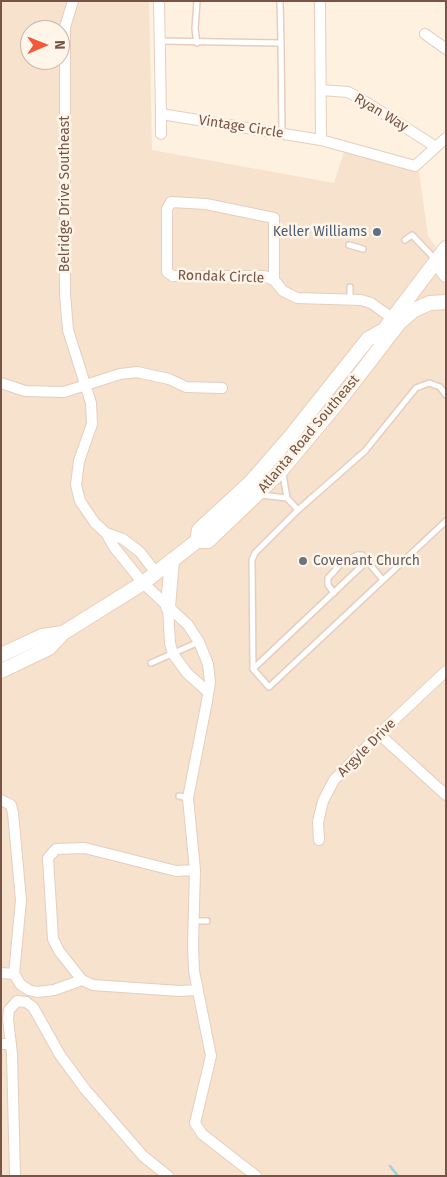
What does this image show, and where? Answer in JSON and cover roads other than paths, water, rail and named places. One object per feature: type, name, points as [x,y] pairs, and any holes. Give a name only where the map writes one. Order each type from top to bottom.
[{"type":"main road","name":"Atlanta Road Southeast","points":[[196,541],[198,530],[250,483],[271,461],[368,339],[382,331],[446,248]]},
{"type":"main road","points":[[436,261],[446,275]]},
{"type":"main road","points":[[379,350],[399,323],[414,310],[430,302],[446,302]]},
{"type":"main road","name":"Atlanta Road Southeast","points":[[1,671],[49,648],[63,633],[143,583],[196,541],[208,541],[282,469],[379,350],[382,331]]},
{"type":"main road","points":[[168,607],[172,560]]},
{"type":"main road","name":"Atlanta Road Southeast","points":[[1,655],[42,636],[63,633]]},
{"type":"street","name":"Belridge Drive Southeast","points":[[73,1],[66,27],[64,62],[66,294],[68,330],[92,403],[92,424],[79,461],[76,485],[80,501],[86,513],[106,533],[114,547],[143,583],[188,625],[199,642],[208,664],[210,682],[183,796],[195,870],[193,946],[197,990],[211,1056],[195,1120],[196,1126],[202,1134],[256,1176]]},
{"type":"street","points":[[160,1],[161,134]]},
{"type":"street","points":[[320,1],[321,140]]},
{"type":"street","points":[[425,34],[446,49]]},
{"type":"street","name":"Ryan Way","points":[[321,90],[348,92],[436,147]]},
{"type":"street","name":"Vintage Circle","points":[[161,114],[321,140],[415,166],[446,138]]},
{"type":"street","name":"Rondak Circle","points":[[274,280],[274,218],[206,204],[171,202],[167,209],[167,272],[173,276],[264,276],[274,280],[283,290],[297,298],[350,300],[371,303],[392,318]]},
{"type":"street","points":[[1,383],[25,391],[41,393],[64,392],[120,374],[137,372],[169,379],[186,388],[222,388]]},
{"type":"street","name":"Belridge Drive Southeast","points":[[106,533],[123,540],[140,552],[156,573]]},
{"type":"street","points":[[168,607],[170,642],[174,654],[187,673],[208,692]]},
{"type":"street","name":"Argyle Drive","points":[[318,840],[318,822],[323,801],[334,780],[379,734],[446,671]]},
{"type":"street","points":[[379,734],[446,795]]},
{"type":"street","points":[[1,800],[11,805],[13,813],[21,900],[14,974],[21,985],[37,992],[54,990],[82,980]]},
{"type":"street","points":[[195,870],[176,871],[94,849],[62,848],[51,852],[48,864],[53,939],[59,951],[82,980],[93,985],[179,991],[197,990]]},
{"type":"street","points":[[1,973],[14,974]]},
{"type":"street","points":[[14,1176],[6,1044],[8,1014],[11,1007],[17,1001],[26,1002],[33,1007],[60,1055],[85,1088],[131,1143],[168,1176]]},
{"type":"lane","points":[[197,1],[195,29],[197,43]]},
{"type":"lane","points":[[280,1],[282,134]]},
{"type":"lane","points":[[161,41],[281,43]]},
{"type":"lane","points":[[404,240],[412,235],[436,261]]},
{"type":"lane","points":[[349,244],[363,249]]},
{"type":"lane","points":[[350,287],[350,300]]},
{"type":"lane","points":[[446,395],[440,387],[429,383],[416,388],[365,451],[298,510],[255,553],[252,560],[253,669],[269,687],[446,520]]},
{"type":"lane","points":[[282,469],[287,498],[298,510]]},
{"type":"lane","points":[[257,495],[287,498]]},
{"type":"lane","points":[[344,562],[357,555],[362,555],[383,580]]},
{"type":"lane","points":[[253,669],[367,561]]},
{"type":"lane","points":[[334,593],[328,585],[328,578],[338,567]]},
{"type":"lane","points":[[151,663],[199,642]]},
{"type":"lane","points":[[194,921],[207,921]]},
{"type":"waterway","points":[[390,1166],[398,1176]]},
{"type":"place","name":"Keller Williams","points":[[377,232]]},
{"type":"place","name":"Covenant Church","points":[[303,561]]}]
